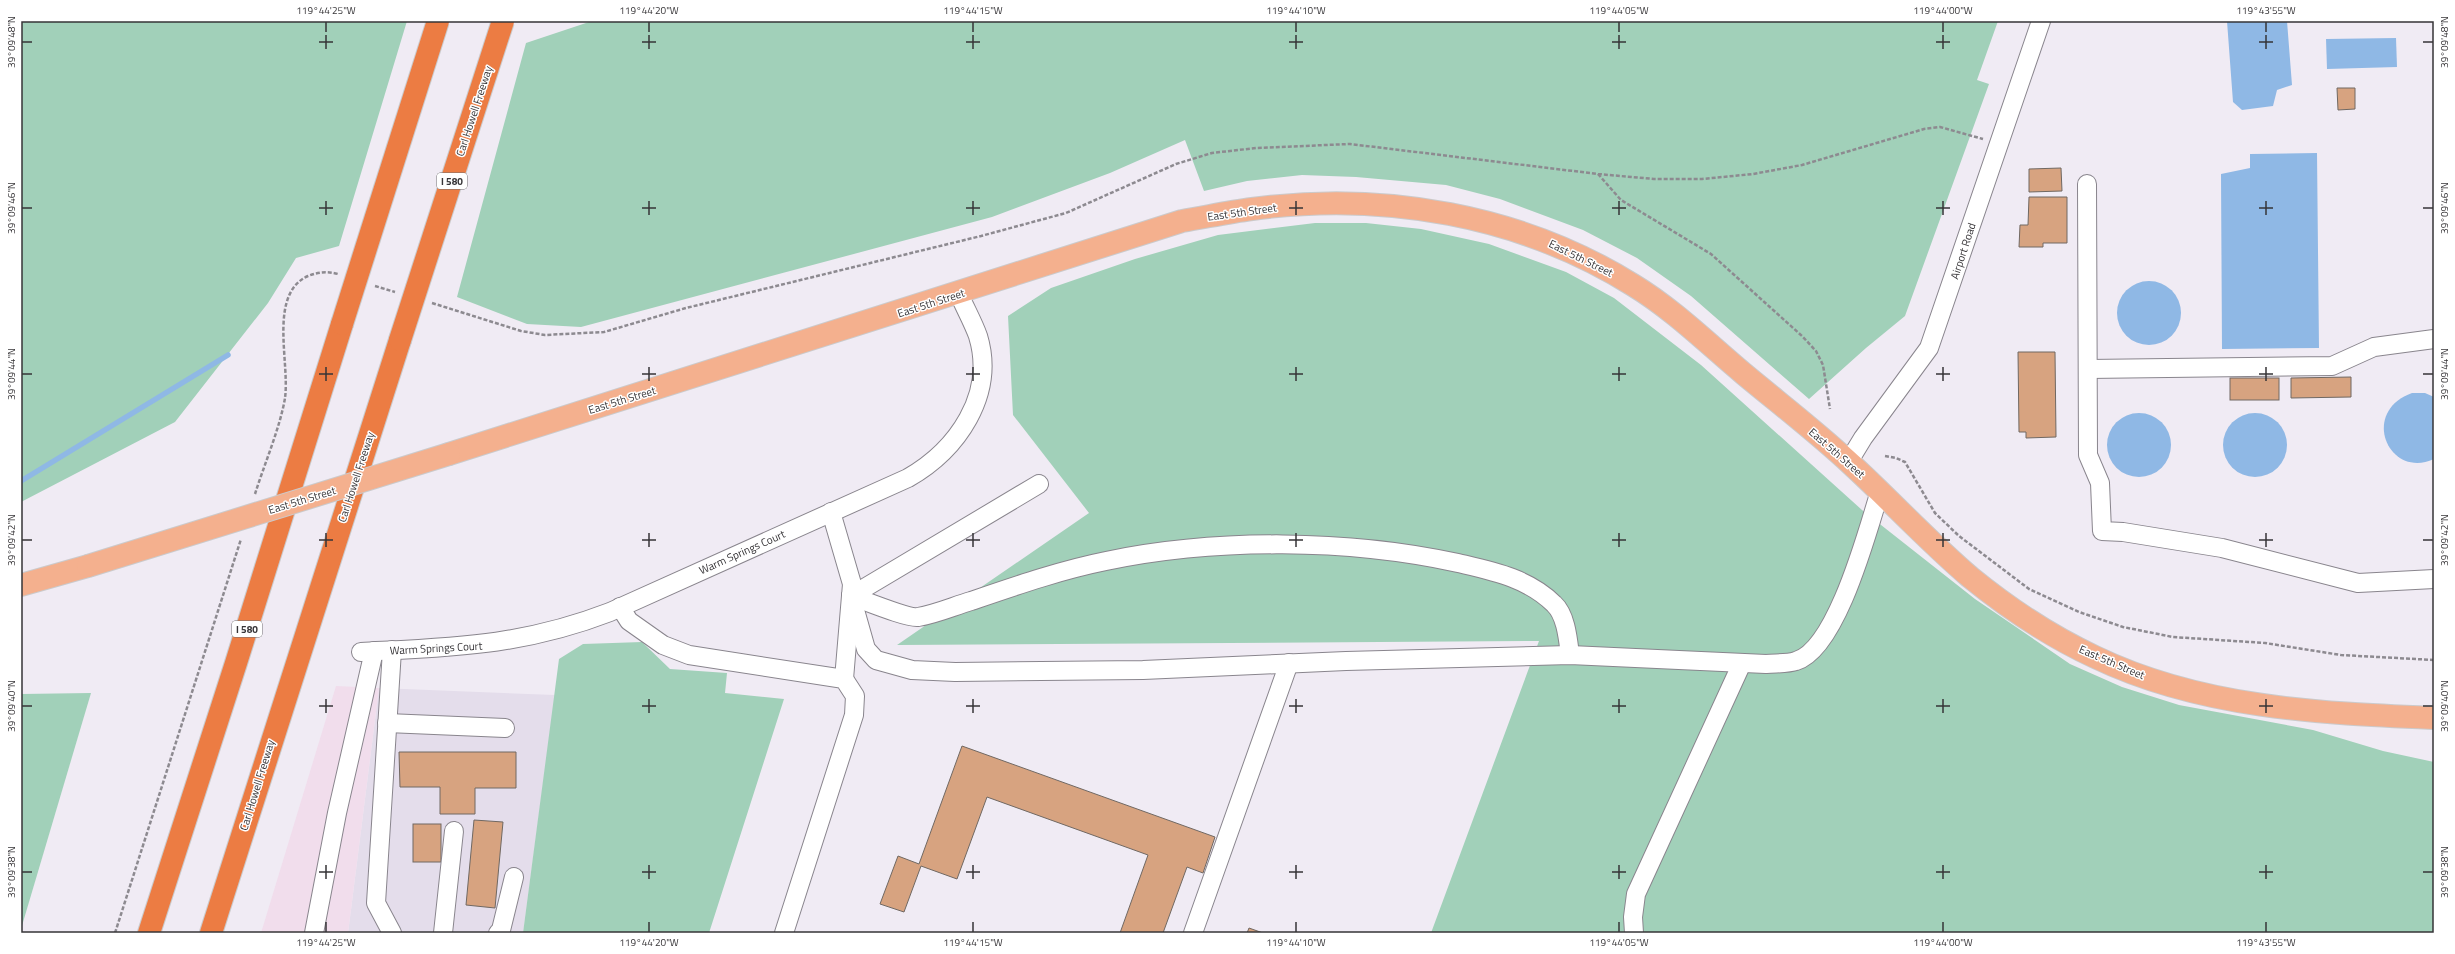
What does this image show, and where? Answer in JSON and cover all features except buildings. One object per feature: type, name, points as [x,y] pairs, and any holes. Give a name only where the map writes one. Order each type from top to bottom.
[{"type":"highway","name":"I 580","points":[[149,933],[239,656],[438,21]]},
{"type":"highway","name":"Carl Howell Freeway","points":[[211,933],[503,21]]},
{"type":"main road","name":"East 5th Street","points":[[21,585],[88,566],[449,454],[959,294],[1182,221],[1254,209],[1314,204],[1370,205],[1455,214],[1566,248],[1634,285],[1670,310],[1849,462],[1968,575],[2011,609],[2096,658],[2156,680],[2204,695],[2242,703],[2336,714],[2434,718]]},
{"type":"street","name":"Airport Road","points":[[1849,462],[1863,438],[1929,348],[2040,21]]},
{"type":"street","points":[[2087,184],[2088,455],[2100,483],[2102,531],[2123,532],[2222,548],[2358,583],[2434,579]]},
{"type":"street","name":"Warm Springs Court","points":[[314,933],[367,651],[472,646],[518,640],[562,629],[620,607],[925,468],[941,456],[966,424],[975,406],[980,387],[981,352],[978,336],[959,294]]},
{"type":"street","points":[[2088,369],[2332,366],[2374,347],[2434,339]]},
{"type":"street","points":[[851,596],[1040,484]]},
{"type":"street","points":[[851,596],[866,649],[876,660],[912,670],[954,672],[1143,670],[1289,663],[1570,655],[1766,664],[1797,661],[1813,649],[1825,634],[1850,583],[1880,491]]},
{"type":"street","points":[[784,933],[854,715],[855,696],[844,679],[851,596],[850,577],[831,512]]},
{"type":"street","points":[[851,596],[916,618],[1018,585],[1106,561],[1192,549],[1292,545],[1366,548],[1424,556],[1496,572],[1535,588],[1556,605],[1566,631],[1570,655]]},
{"type":"street","points":[[620,607],[629,620],[663,645],[689,655],[844,679]]},
{"type":"street","points":[[392,650],[376,903],[392,933]]},
{"type":"street","points":[[1193,933],[1289,663]]},
{"type":"street","points":[[1634,933],[1633,917],[1636,894],[1742,663]]},
{"type":"street","points":[[388,723],[505,728]]},
{"type":"street","points":[[443,933],[454,831]]},
{"type":"street","points":[[498,933],[501,930],[514,877]]},
{"type":"path","points":[[1830,408],[1824,365],[1816,351],[1802,336],[1711,254],[1621,200],[1598,174],[1654,179],[1702,179],[1753,174],[1802,165],[1871,143],[1924,129],[1940,128],[1998,144]]},
{"type":"path","points":[[1885,456],[1896,458],[1905,462],[1935,513],[1959,536],[2030,589],[2079,612],[2123,627],[2173,637],[2265,643],[2341,655],[2434,660]]},
{"type":"shaded area","points":[[336,686],[379,688],[348,933],[261,933]]},
{"type":"shaded area","points":[[379,688],[555,695],[523,933],[348,933]]},
{"type":"green space","points":[[21,21],[407,21],[339,246],[296,258],[268,303],[175,422],[21,502]]},
{"type":"green space","points":[[592,21],[1998,21],[1977,80],[1989,84],[1905,316],[1866,348],[1809,399],[1691,296],[1637,258],[1583,230],[1500,199],[1446,185],[1356,177],[1302,175],[1247,181],[1204,191],[1185,140],[1110,173],[992,217],[581,327],[527,324],[457,297],[526,43]]},
{"type":"green space","points":[[1315,223],[1366,223],[1421,229],[1489,244],[1566,272],[1614,298],[1701,365],[1862,510],[1975,599],[2070,664],[2122,687],[2179,705],[2313,730],[2383,751],[2434,762],[2434,933],[1431,933],[1539,641],[897,645],[1089,513],[1013,415],[1008,316],[1051,288],[1135,259],[1218,235]]},
{"type":"green space","points":[[642,642],[670,669],[727,673],[725,693],[784,699],[709,933],[523,933],[559,659],[583,644]]},
{"type":"green space","points":[[91,693],[21,929],[21,694]]},
{"type":"water","points":[[2227,21],[2287,21],[2292,85],[2277,90],[2273,106],[2242,110],[2233,102]]},
{"type":"water","points":[[2396,38],[2397,67],[2327,69],[2326,39]]},
{"type":"water","points":[[2317,153],[2319,348],[2222,349],[2221,174],[2250,168],[2250,154]]},
{"type":"water","points":[[2149,281],[2167,287],[2175,295],[2181,313],[2175,331],[2167,339],[2149,345],[2131,339],[2123,331],[2117,313],[2123,295],[2131,287]]},
{"type":"water","points":[[2412,393],[2425,393],[2434,397],[2434,459],[2418,463],[2404,460],[2393,452],[2386,441],[2384,428],[2387,414],[2396,402]]},
{"type":"water","points":[[2139,413],[2157,419],[2165,427],[2171,445],[2165,463],[2157,471],[2139,477],[2121,471],[2113,463],[2107,445],[2113,427],[2121,419]]},
{"type":"water","points":[[2255,413],[2273,419],[2281,427],[2287,445],[2281,463],[2273,471],[2255,477],[2237,471],[2229,463],[2223,445],[2229,427],[2237,419]]},
{"type":"waterway","points":[[21,481],[228,355]]}]
